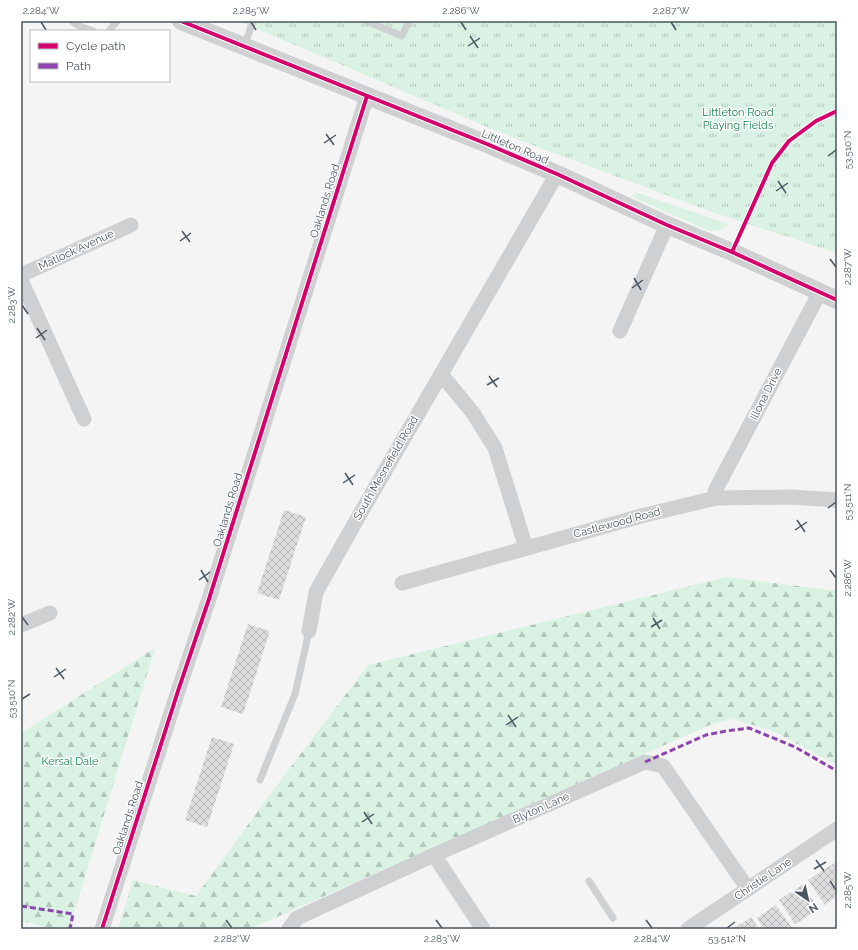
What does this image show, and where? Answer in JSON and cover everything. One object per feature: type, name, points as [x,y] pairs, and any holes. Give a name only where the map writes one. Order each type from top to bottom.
[{"type":"street","name":"Littleton Road","points":[[181,21],[557,174],[667,225],[837,300]]},
{"type":"street","name":"Oaklands Road","points":[[102,929],[176,698],[210,599],[367,96]]},
{"type":"street","name":"South Mesnefield Road","points":[[309,631],[316,592],[557,174]]},
{"type":"street","name":"Matlock Avenue","points":[[21,275],[131,225]]},
{"type":"street","points":[[620,331],[667,225]]},
{"type":"street","points":[[21,280],[84,419]]},
{"type":"street","name":"Illona Drive","points":[[716,498],[715,491],[820,292]]},
{"type":"street","points":[[441,374],[473,413],[495,448],[526,548]]},
{"type":"street","name":"Castlewood Road","points":[[402,583],[645,515],[716,498],[792,497],[837,500]]},
{"type":"street","points":[[21,625],[50,613]]},
{"type":"street","name":"Blyton Lane","points":[[289,929],[297,918],[434,855],[645,762],[663,766],[748,890]]},
{"type":"street","name":"Christie Lane","points":[[696,927],[837,829]]},
{"type":"street","points":[[434,855],[483,929]]},
{"type":"lane","points":[[72,21],[77,25],[90,30]]},
{"type":"lane","points":[[110,30],[117,21]]},
{"type":"lane","points":[[244,47],[246,36],[253,21]]},
{"type":"lane","points":[[366,21],[402,36],[409,21]]},
{"type":"lane","name":"South Mesnefield Road","points":[[260,780],[295,694],[309,631]]},
{"type":"lane","points":[[589,881],[613,918]]},
{"type":"green space","name":"Littleton Road Playing Fields","points":[[239,21],[837,21],[837,253],[709,211],[506,135]]},
{"type":"green space","points":[[635,192],[729,224],[719,230],[707,230],[632,197]]},
{"type":"green space","points":[[727,577],[837,591],[837,765],[775,732],[733,719],[712,724],[250,929],[118,929],[133,880],[196,896],[265,801],[368,665]]},
{"type":"green space","name":"Kersal Dale","points":[[155,648],[69,929],[53,929],[21,921],[21,733]]},
{"type":"building","points":[[284,510],[306,517],[279,600],[257,593]]},
{"type":"building","points":[[248,624],[270,631],[243,714],[221,707]]},
{"type":"building","points":[[212,737],[234,744],[207,827],[185,820]]},
{"type":"building","points":[[836,862],[837,896],[825,905],[808,880]]},
{"type":"building","points":[[802,885],[819,909],[795,924],[779,900]]},
{"type":"building","points":[[776,905],[793,929],[764,929],[757,918]]},
{"type":"building","points":[[751,917],[759,929],[733,929]]},
{"type":"marked path","points":[[645,762],[706,735],[749,728],[795,747],[837,771]]},
{"type":"marked path","points":[[21,906],[73,914],[70,929]]},
{"type":"cycle path","points":[[181,21],[487,144],[837,300]]},
{"type":"cycle path","points":[[102,929],[209,599],[367,96]]},
{"type":"cycle path","points":[[732,252],[772,163],[789,141],[816,121],[837,111]]}]
